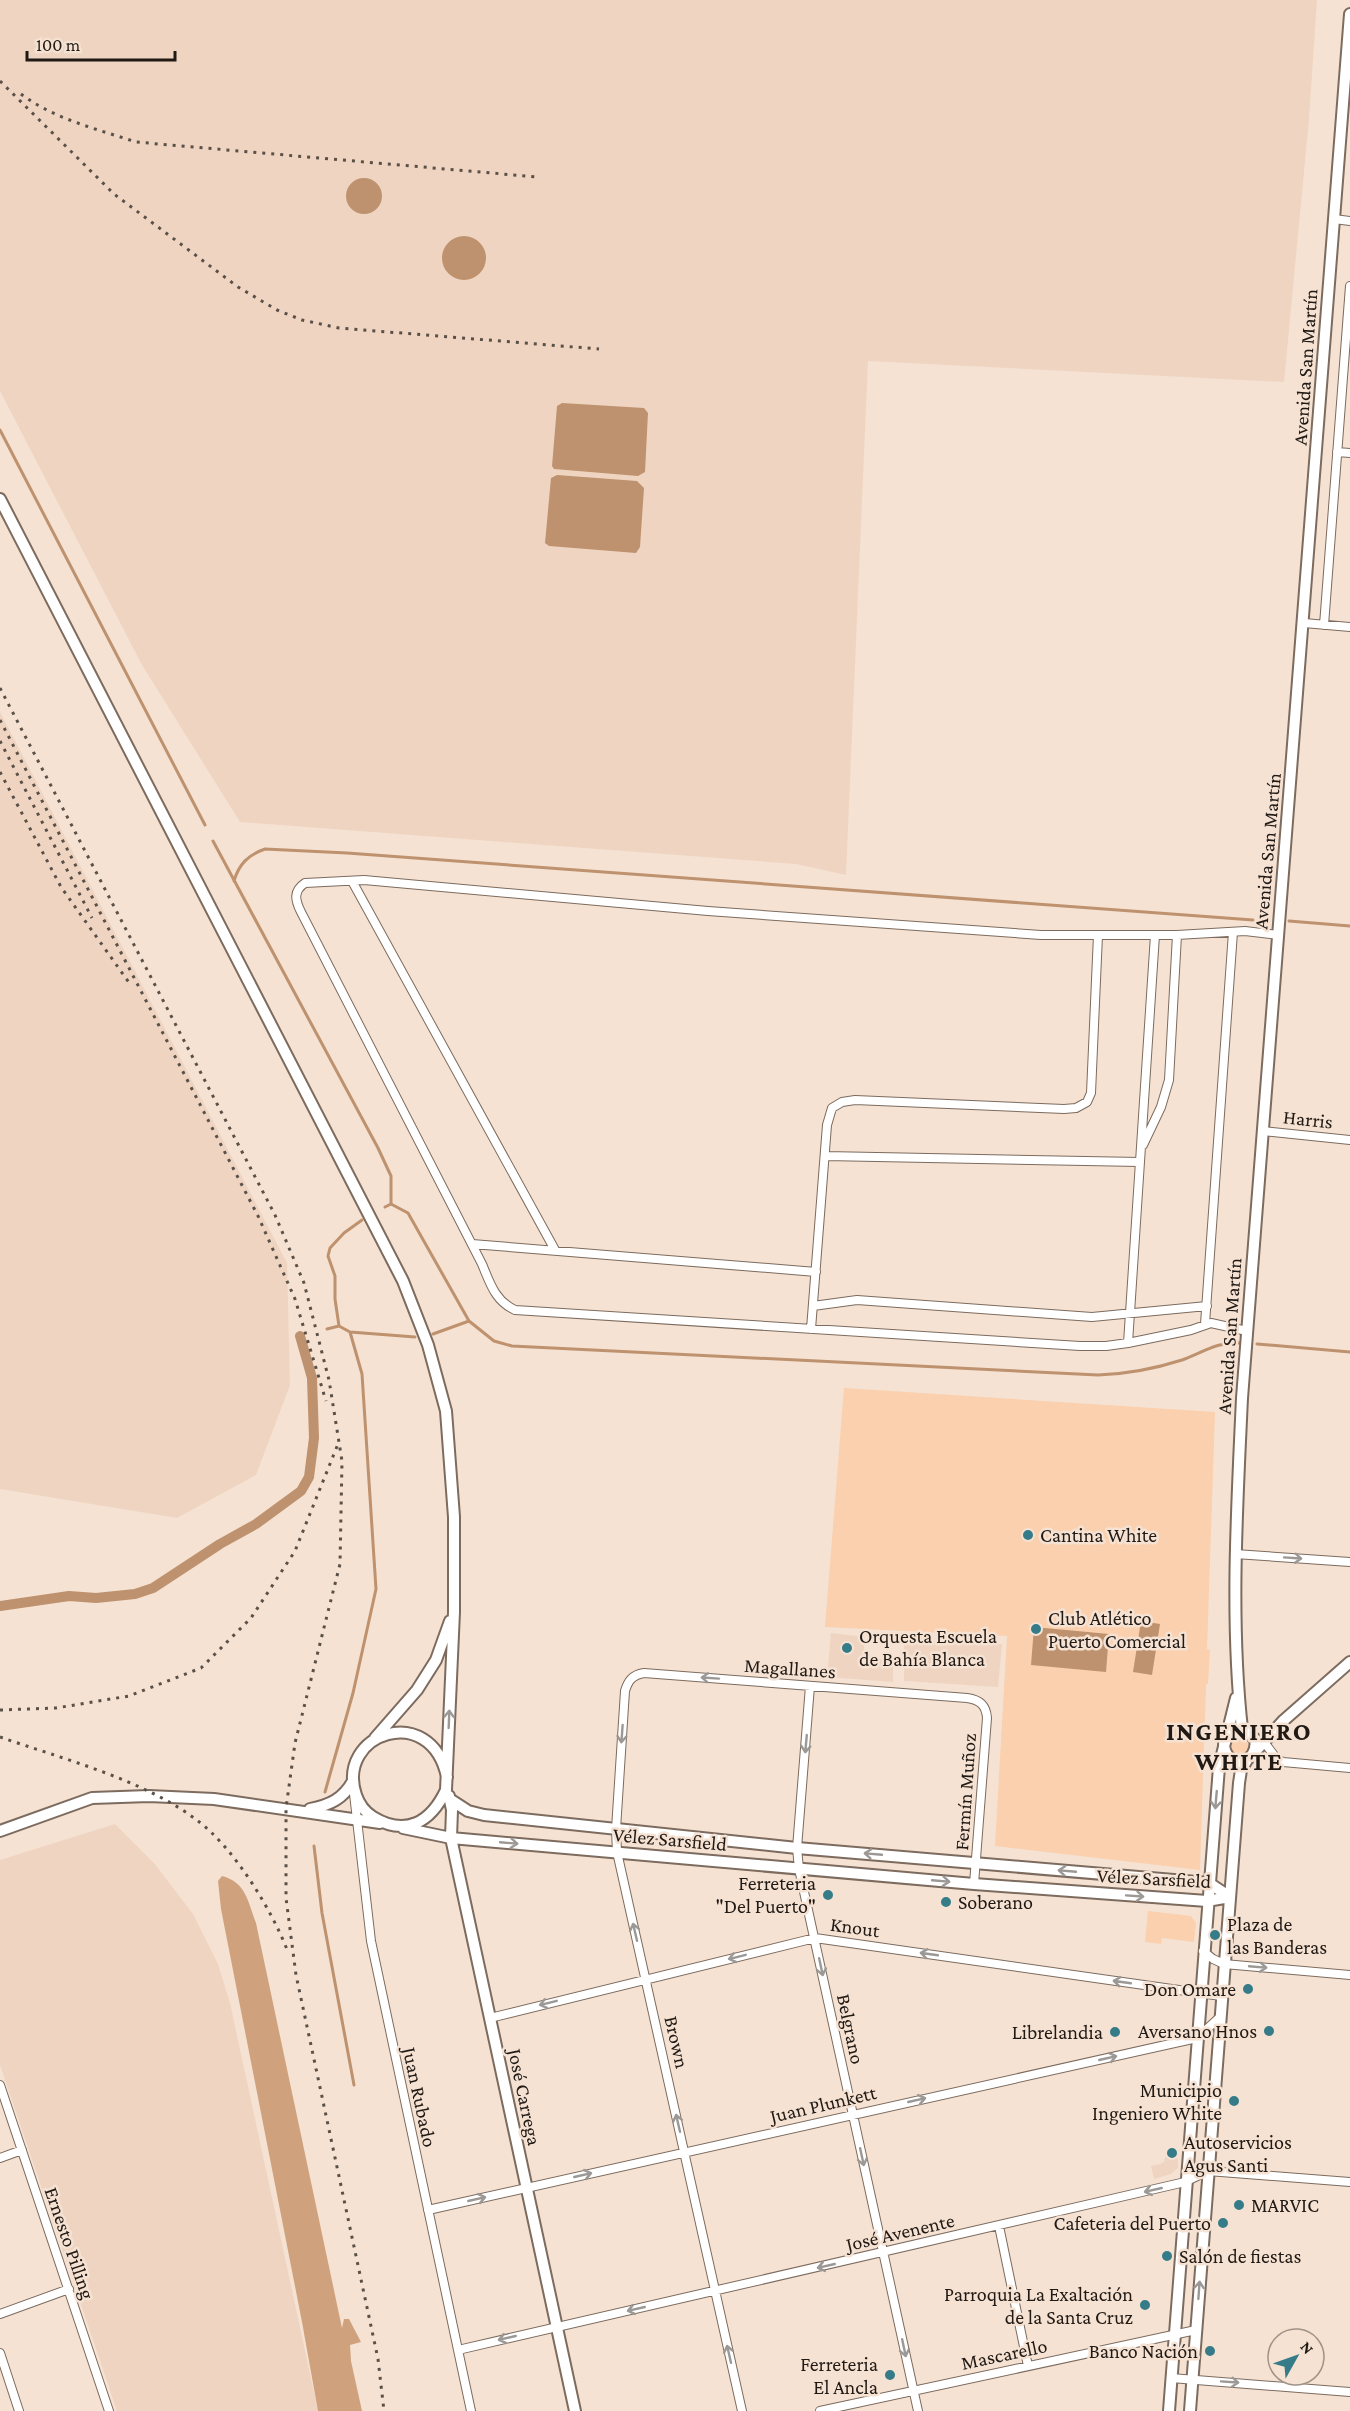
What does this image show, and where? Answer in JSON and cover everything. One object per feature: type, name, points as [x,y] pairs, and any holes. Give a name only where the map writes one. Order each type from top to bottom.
[{"type":"main road","name":"Avenida San Martín","points":[[1250,1757],[1255,1739],[1244,1730],[1238,1692],[1235,1554],[1242,1398],[1350,14]]},
{"type":"main road","points":[[0,499],[403,1281],[428,1345],[446,1411],[454,1517],[454,1612],[447,1777]]},
{"type":"main road","points":[[383,1823],[369,1815],[359,1802],[353,1784],[356,1762],[362,1751],[422,1683],[436,1660],[454,1612]]},
{"type":"main road","points":[[1190,2411],[1240,1776],[1250,1757],[1282,1721],[1350,1662]]},
{"type":"main road","name":"Avenida San Martín","points":[[1169,2411],[1219,1767],[1238,1692]]},
{"type":"main road","points":[[1250,1757],[1238,1762],[1229,1758],[1224,1749],[1225,1740],[1232,1731],[1267,1728],[1282,1721]]},
{"type":"main road","points":[[0,1831],[92,1798],[176,1795],[304,1811],[398,1826],[413,1825],[427,1818],[449,1795],[444,1763],[437,1751],[420,1738],[399,1732],[373,1741]]},
{"type":"main road","points":[[304,1811],[340,1799],[353,1784]]},
{"type":"main road","name":"Vélez Sarsfield","points":[[449,1795],[468,1811],[484,1815],[797,1848],[1209,1883],[1230,1897]]},
{"type":"main road","name":"José Carrega","points":[[449,1795],[451,1838],[575,2411]]},
{"type":"main road","name":"Vélez Sarsfield","points":[[398,1826],[451,1838],[974,1884],[1207,1901],[1230,1897]]},
{"type":"street","points":[[1334,219],[1350,221]]},
{"type":"street","name":"Avenida San Martín","points":[[1324,625],[1350,286]]},
{"type":"street","points":[[1337,452],[1350,453]]},
{"type":"street","points":[[1304,623],[1350,627]]},
{"type":"street","points":[[1247,1331],[1211,1323],[1191,1330],[1106,1346],[1080,1346],[515,1310],[498,1299],[297,904],[298,888],[305,883],[351,880],[1041,935],[1177,935],[1233,932],[1279,934]]},
{"type":"street","points":[[351,880],[555,1250]]},
{"type":"street","points":[[1205,1324],[1233,932]]},
{"type":"street","points":[[811,1329],[825,1156],[829,1114],[832,1108],[842,1102],[855,1100],[1064,1109],[1076,1108],[1087,1102],[1090,1093],[1098,935]]},
{"type":"street","points":[[1128,1342],[1155,935]]},
{"type":"street","points":[[1141,1149],[1161,1107],[1169,1080],[1177,935]]},
{"type":"street","name":"Harris","points":[[1263,1131],[1350,1140]]},
{"type":"street","points":[[825,1156],[1140,1162]]},
{"type":"street","points":[[472,1244],[816,1272]]},
{"type":"street","points":[[813,1306],[857,1300],[1092,1317],[1207,1306]]},
{"type":"street","points":[[1235,1554],[1350,1562]]},
{"type":"street","name":"Magallanes","points":[[632,1678],[644,1673],[967,1698],[981,1703]]},
{"type":"street","name":"Brown","points":[[632,1678],[625,1691],[616,1829],[617,1852],[742,2411]]},
{"type":"street","name":"Belgrano","points":[[810,1686],[797,1848],[799,1869],[918,2411]]},
{"type":"street","name":"Fermín Muñoz","points":[[974,1884],[987,1718],[985,1707],[981,1703]]},
{"type":"street","points":[[1264,1742],[1276,1758],[1283,1762],[1350,1768]]},
{"type":"street","name":"Juan Rubado","points":[[353,1784],[355,1820],[371,1941],[471,2411]]},
{"type":"street","name":"Knout","points":[[490,2018],[814,1938],[1221,1996]]},
{"type":"street","points":[[1203,1951],[1224,1965],[1350,1975]]},
{"type":"street","name":"Juan Plunkett","points":[[428,2210],[1197,2038],[1220,2018]]},
{"type":"street","name":"Ernesto Pilling","points":[[0,2085],[109,2411]]},
{"type":"street","points":[[0,2158],[22,2150]]},
{"type":"street","name":"José Avenente","points":[[458,2350],[1185,2182],[1208,2171],[1350,2182]]},
{"type":"street","points":[[999,2226],[1028,2366]]},
{"type":"street","points":[[0,2314],[69,2289]]},
{"type":"street","name":"Mascarello","points":[[820,2411],[1196,2330]]},
{"type":"street","points":[[0,2353],[19,2411]]},
{"type":"street","points":[[1171,2378],[1350,2392]]},
{"type":"shaded area","points":[[0,0],[1317,0],[1309,119],[1284,382],[868,361],[846,875],[796,864],[240,822],[142,665],[0,391]]},
{"type":"shaded area","points":[[364,178],[377,183],[382,196],[377,209],[364,214],[351,209],[346,196],[351,183]]},
{"type":"shaded area","points":[[464,236],[479,243],[486,258],[479,273],[464,280],[449,273],[442,258],[449,243]]},
{"type":"shaded area","points":[[562,403],[644,408],[648,413],[645,472],[638,476],[554,469],[552,466],[557,406]]},
{"type":"shaded area","points":[[557,475],[637,481],[644,488],[640,547],[636,553],[549,546],[545,543],[551,478]]},
{"type":"shaded area","points":[[0,712],[287,1263],[290,1385],[256,1475],[177,1518],[0,1489]]},
{"type":"shaded area","name":"Club Atlético Puerto Comercial","points":[[844,1388],[1215,1412],[1207,1649],[1210,1650],[1208,1684],[1206,1684],[1200,1870],[995,1846],[1007,1636],[825,1627]]},
{"type":"shaded area","points":[[1141,1621],[1160,1624],[1152,1675],[1133,1672]]},
{"type":"shaded area","points":[[1034,1627],[1109,1634],[1106,1672],[1031,1665]]},
{"type":"shaded area","name":"Orquesta Escuela de Bahía Blanca","points":[[831,1633],[865,1637],[863,1659],[893,1660],[893,1682],[827,1677]]},
{"type":"shaded area","points":[[904,1639],[1002,1644],[998,1687],[904,1681]]},
{"type":"shaded area","points":[[1240,1734],[1250,1741],[1251,1745],[1244,1755],[1240,1756],[1230,1749],[1229,1745],[1236,1735]]},
{"type":"shaded area","points":[[115,1824],[154,1863],[193,1914],[218,1964],[230,2003],[318,2411],[117,2411],[0,2065],[0,1860]]},
{"type":"shaded area","points":[[222,1876],[241,1888],[256,1923],[342,2328],[344,2319],[349,2319],[361,2342],[350,2345],[351,2361],[362,2411],[318,2411],[221,1909],[218,1881]]},
{"type":"shaded area","points":[[1148,1911],[1191,1916],[1196,1923],[1194,1942],[1162,1938],[1161,1944],[1145,1942]]},
{"type":"shaded area","points":[[1165,2157],[1178,2159],[1178,2168],[1171,2174],[1154,2179],[1151,2166],[1164,2163]]},
{"type":"waterway","points":[[0,430],[205,825]]},
{"type":"waterway","points":[[213,841],[378,1148],[391,1176],[391,1204]]},
{"type":"waterway","points":[[234,881],[245,861],[265,849],[347,853],[1253,920]]},
{"type":"waterway","points":[[1289,921],[1350,926]]},
{"type":"waterway","points":[[385,1207],[391,1204],[408,1213],[469,1321],[494,1341],[512,1346],[1098,1375],[1151,1368],[1182,1360],[1217,1346],[1240,1343]]},
{"type":"waterway","points":[[339,1326],[335,1299],[335,1276],[328,1256],[330,1248],[344,1233],[362,1220]]},
{"type":"waterway","points":[[433,1334],[469,1321]]},
{"type":"waterway","points":[[327,1329],[339,1326],[350,1332],[415,1337]]},
{"type":"waterway","points":[[325,1792],[353,1693],[376,1589],[362,1374],[350,1332]]},
{"type":"waterway","points":[[0,1606],[69,1596],[96,1598],[135,1594],[153,1588],[220,1544],[256,1524],[301,1491],[309,1477],[314,1438],[312,1378],[300,1336]]},
{"type":"waterway","points":[[1257,1344],[1350,1352]]},
{"type":"waterway","points":[[314,1846],[322,1913],[354,2085]]},
{"type":"railway","points":[[0,81],[114,194],[238,287],[277,310],[302,320],[339,328],[599,349]]},
{"type":"railway","points":[[21,94],[62,117],[136,142],[537,177]]},
{"type":"railway","points":[[0,688],[275,1215],[304,1283],[329,1380],[342,1461],[340,1564],[295,1743],[286,1808],[286,1898],[296,1975],[378,2359],[384,2411]]},
{"type":"railway","points":[[0,720],[258,1216],[295,1299],[326,1401]]},
{"type":"railway","points":[[0,741],[92,918]]},
{"type":"railway","points":[[0,772],[61,887],[130,984]]},
{"type":"railway","points":[[0,1710],[56,1708],[129,1696],[201,1668],[251,1618],[295,1551],[338,1444]]},
{"type":"railway","points":[[0,1737],[129,1782],[154,1794],[198,1821],[212,1833],[238,1863],[262,1899],[288,1952]]},
{"type":"place","name":"Cantina White","points":[[1028,1535]]},
{"type":"place","name":"Club Atlético Puerto Comercial","points":[[1036,1629]]},
{"type":"place","name":"Orquesta Escuela de Bahía Blanca","points":[[847,1648]]},
{"type":"place","name":"Ferreteria \"Del Puerto\"","points":[[828,1895]]},
{"type":"place","name":"Soberano","points":[[946,1902]]},
{"type":"place","name":"Plaza de las Banderas","points":[[1215,1935]]},
{"type":"place","name":"Don Omare","points":[[1248,1989]]},
{"type":"place","name":"Aversano Hnos","points":[[1269,2031]]},
{"type":"place","name":"Librelandia","points":[[1115,2032]]},
{"type":"place","name":"Municipio Ingeniero White","points":[[1234,2101]]},
{"type":"place","name":"Autoservicios Agus Santi","points":[[1172,2153]]},
{"type":"place","name":"MARVIC","points":[[1239,2205]]},
{"type":"place","name":"Cafeteria del Puerto","points":[[1223,2223]]},
{"type":"place","name":"Salón de fiestas","points":[[1167,2256]]},
{"type":"place","name":"Parroquia La Exaltación de la Santa Cruz","points":[[1145,2305]]},
{"type":"place","name":"Banco Nación","points":[[1210,2351]]},
{"type":"place","name":"Ferreteria El Ancla","points":[[890,2375]]},
{"type":"district","name":"INGENIERO WHITE","points":[[1239,1746]]}]
